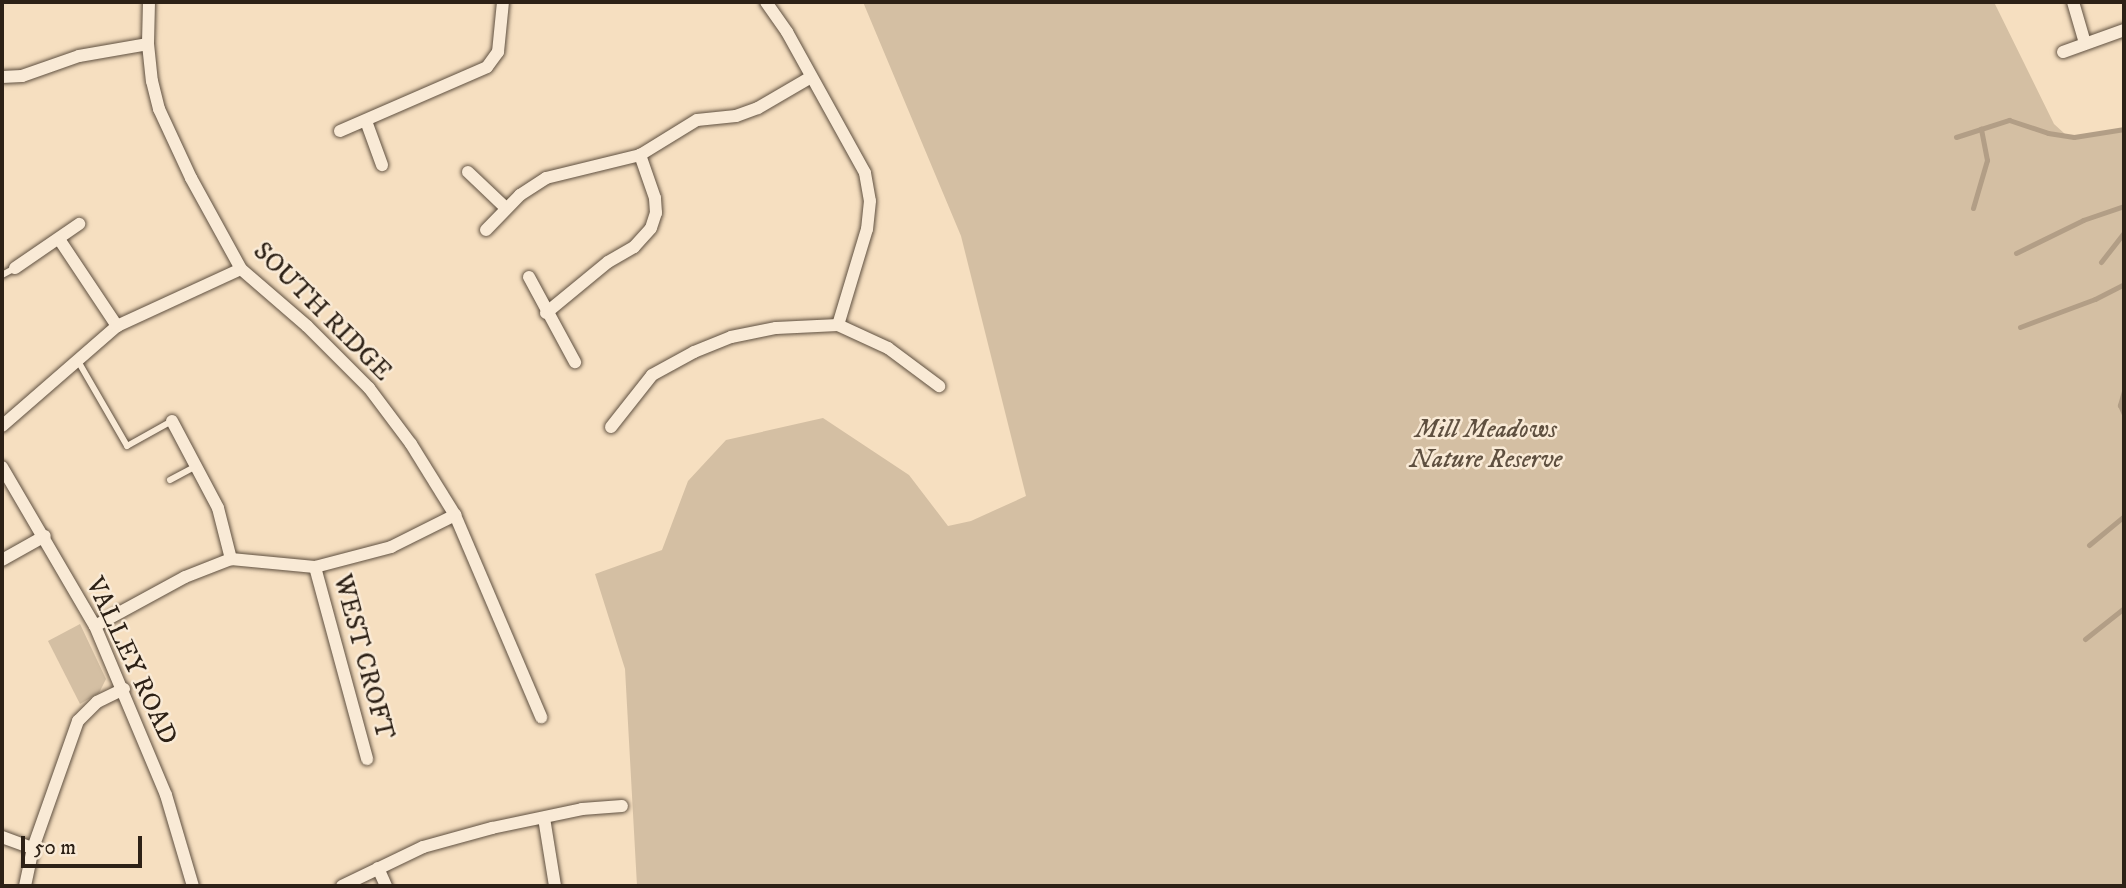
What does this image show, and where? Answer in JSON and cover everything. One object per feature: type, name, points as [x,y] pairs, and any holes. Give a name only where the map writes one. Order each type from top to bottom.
[{"type":"street","name":"SOUTH RIDGE","points":[[149,2],[148,44],[159,109],[191,178],[240,269],[307,326],[369,388],[411,444],[455,515],[541,717]]},
{"type":"street","points":[[340,131],[487,67],[498,52],[503,2]]},
{"type":"street","points":[[766,2],[787,32],[865,173],[870,201],[867,229],[838,325]]},
{"type":"street","points":[[2073,2],[2085,43]]},
{"type":"street","points":[[2063,52],[2124,30]]},
{"type":"street","points":[[2,77],[22,76],[79,56],[148,44]]},
{"type":"street","points":[[486,230],[529,187],[545,178],[640,155],[697,120],[736,116],[758,108],[811,77]]},
{"type":"street","points":[[366,121],[383,165]]},
{"type":"street","points":[[546,313],[608,262],[634,247],[651,228],[656,213],[655,198],[640,155]]},
{"type":"street","points":[[468,172],[506,208]]},
{"type":"street","points":[[15,268],[79,224]]},
{"type":"street","points":[[59,239],[117,326]]},
{"type":"street","points":[[2,426],[117,326],[240,269]]},
{"type":"street","points":[[528,276],[575,362]]},
{"type":"street","points":[[611,427],[652,375],[694,352],[753,332],[838,325],[888,348],[939,386]]},
{"type":"street","points":[[172,421],[218,508],[231,559]]},
{"type":"street","name":"VALLEY ROAD","points":[[2,467],[45,536],[95,626],[166,795],[192,886]]},
{"type":"street","points":[[95,626],[185,577],[231,559],[315,567],[391,547],[455,515]]},
{"type":"street","points":[[2,560],[45,536]]},
{"type":"street","name":"WEST CROFT","points":[[315,567],[367,759]]},
{"type":"street","points":[[25,886],[33,848],[78,721],[97,702],[124,690]]},
{"type":"street","points":[[342,886],[423,847],[582,809],[622,806]]},
{"type":"street","points":[[544,818],[555,886]]},
{"type":"street","points":[[2,837],[33,848]]},
{"type":"street","points":[[379,868],[386,886]]},
{"type":"lane","points":[[2,275],[15,268]]},
{"type":"lane","points":[[78,361],[127,446],[172,421]]},
{"type":"lane","points":[[170,480],[196,466]]},
{"type":"green space","name":"Mill Meadows Nature Reserve","points":[[863,2],[1994,2],[2054,124],[2065,134],[2074,137],[2124,129],[2124,886],[637,886],[625,669],[595,574],[662,550],[688,481],[726,440],[823,418],[909,475],[948,526],[971,521],[1026,496],[961,236]]},
{"type":"green space","points":[[80,624],[106,679],[99,693],[80,704],[48,641]]},
{"type":"waterway","points":[[1956,137],[2009,120],[2048,133],[2074,137],[2124,129]]},
{"type":"waterway","points":[[1973,208],[1987,160],[1981,129]]},
{"type":"waterway","points":[[2016,253],[2083,220],[2124,206]]},
{"type":"waterway","points":[[2101,262],[2124,233]]},
{"type":"waterway","points":[[2020,327],[2095,299],[2124,284]]},
{"type":"waterway","points":[[2124,391],[2120,405],[2124,414]]},
{"type":"waterway","points":[[2089,545],[2124,516]]},
{"type":"waterway","points":[[2085,639],[2124,608]]}]
